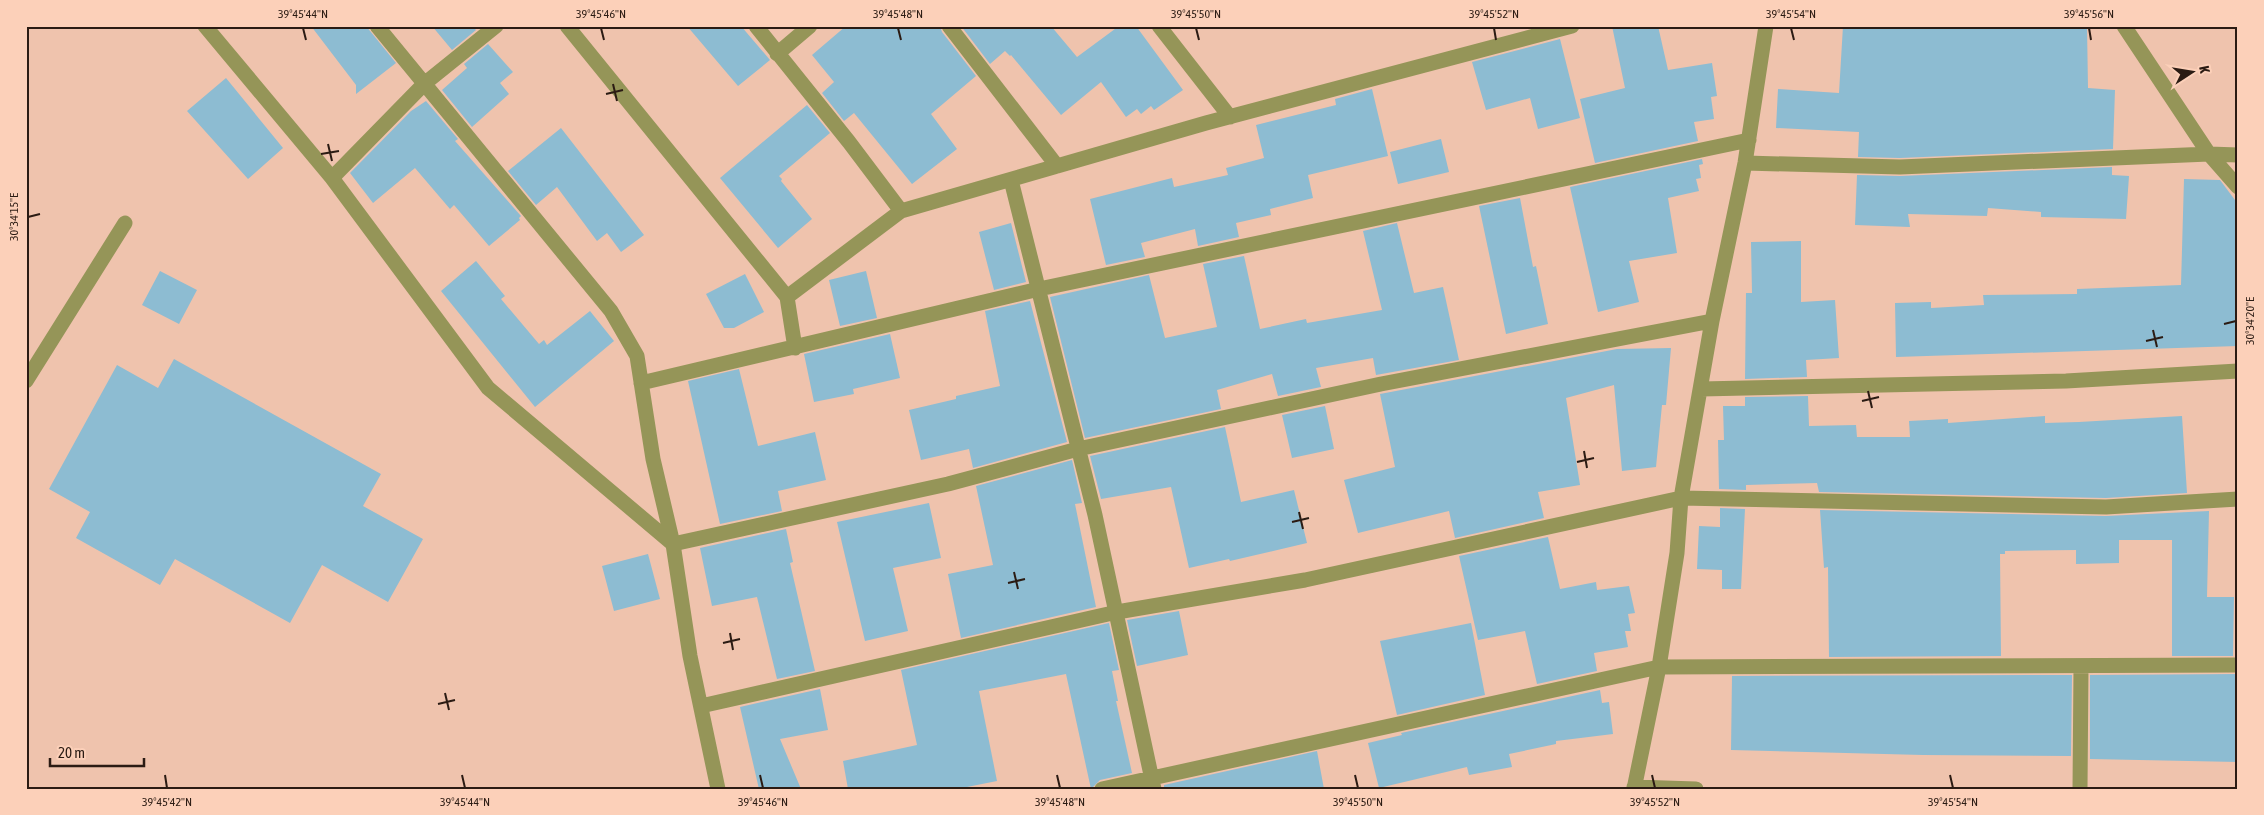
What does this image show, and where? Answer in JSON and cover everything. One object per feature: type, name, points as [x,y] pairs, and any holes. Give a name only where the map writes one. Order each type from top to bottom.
[{"type":"street","points":[[205,26],[332,178],[488,388],[673,544]]},
{"type":"street","points":[[377,26],[611,311],[637,356],[653,459],[673,544],[690,656],[718,789]]},
{"type":"street","points":[[332,178],[424,84],[496,26]]},
{"type":"street","points":[[567,26],[787,297],[795,348]]},
{"type":"street","points":[[756,26],[902,211]]},
{"type":"street","points":[[777,54],[810,26]]},
{"type":"street","points":[[949,26],[1057,166]]},
{"type":"street","points":[[1159,26],[1230,117]]},
{"type":"street","points":[[1696,789],[1634,788],[1659,667],[1677,554],[1681,498],[1712,321],[1745,163],[1766,26]]},
{"type":"street","points":[[2124,26],[2209,154],[2238,188]]},
{"type":"street","points":[[787,297],[902,211],[1230,117],[1562,27]]},
{"type":"street","points":[[641,383],[1039,290],[1749,140]]},
{"type":"street","points":[[1745,163],[1900,167],[2209,154],[2238,155]]},
{"type":"street","points":[[1011,180],[1117,612],[1153,784]]},
{"type":"street","points":[[26,381],[125,223]]},
{"type":"street","points":[[673,544],[948,484],[1078,449],[1381,384],[1712,321]]},
{"type":"street","points":[[1701,389],[2066,382],[2238,371]]},
{"type":"street","points":[[701,706],[1117,612],[1305,580],[1681,498],[2106,507],[2238,499]]},
{"type":"street","points":[[1102,789],[1153,784],[1659,667],[2081,667],[2238,664]]},
{"type":"street","points":[[2080,789],[2081,667]]},
{"type":"building","points":[[311,26],[366,26],[396,63],[356,94],[356,85]]},
{"type":"building","points":[[432,26],[472,26],[476,30],[452,50]]},
{"type":"building","points":[[687,26],[741,26],[770,60],[738,86]]},
{"type":"building","points":[[846,26],[940,26],[942,32],[976,76],[931,114],[957,149],[912,184],[854,113],[844,121],[822,93],[834,82],[812,55]]},
{"type":"building","points":[[961,26],[1051,26],[1077,57],[1119,26],[1136,26],[1183,90],[1154,110],[1151,106],[1141,114],[1137,109],[1126,117],[1101,82],[1061,115],[1011,55],[1005,51],[990,64]]},
{"type":"building","points":[[1612,26],[1658,26],[1668,70],[1712,63],[1717,96],[1711,97],[1714,119],[1694,122],[1698,141],[1595,163],[1580,99],[1625,88]]},
{"type":"building","points":[[1843,26],[2087,26],[2088,88],[2115,90],[2113,149],[1900,158],[1858,157],[1859,132],[1776,128],[1778,89],[1839,93]]},
{"type":"building","points":[[1560,39],[1580,118],[1538,129],[1530,98],[1486,110],[1472,62]]},
{"type":"building","points":[[488,44],[513,72],[500,83],[509,94],[472,127],[442,90],[467,68],[464,64]]},
{"type":"building","points":[[226,78],[283,148],[248,179],[187,111]]},
{"type":"building","points":[[1372,89],[1388,156],[1308,175],[1313,198],[1270,209],[1271,215],[1236,223],[1239,237],[1198,246],[1195,229],[1141,243],[1145,257],[1106,265],[1090,199],[1172,178],[1174,187],[1228,175],[1226,168],[1264,158],[1256,125],[1336,105],[1335,99]]},
{"type":"building","points":[[426,101],[458,139],[455,141],[521,216],[520,220],[489,246],[454,205],[450,209],[415,168],[373,203],[350,173],[411,111]]},
{"type":"building","points":[[807,105],[830,133],[779,176],[812,219],[778,248],[720,178]]},
{"type":"building","points":[[561,128],[644,235],[621,252],[607,233],[597,241],[557,187],[536,205],[508,171]]},
{"type":"building","points":[[1441,139],[1449,172],[1398,184],[1390,152]]},
{"type":"building","points":[[1702,159],[1703,164],[1699,165],[1701,178],[1696,179],[1699,191],[1668,198],[1677,253],[1629,261],[1639,302],[1598,312],[1570,187]]},
{"type":"building","points":[[2112,167],[2112,175],[2129,176],[2126,219],[2041,217],[2041,212],[1988,208],[1987,216],[1908,214],[1910,227],[1855,225],[1857,175],[1900,176]]},
{"type":"building","points":[[2184,179],[2220,180],[2238,204],[2238,346],[1896,357],[1895,303],[1931,302],[1931,308],[1984,305],[1983,295],[2077,294],[2077,289],[2181,285]]},
{"type":"building","points":[[1520,198],[1533,267],[1536,266],[1548,324],[1506,334],[1479,206]]},
{"type":"building","points":[[1011,223],[1026,282],[994,290],[979,232]]},
{"type":"building","points":[[1397,223],[1414,293],[1443,287],[1459,360],[1376,375],[1373,358],[1316,368],[1321,387],[1278,396],[1272,374],[1217,390],[1221,409],[1085,438],[1050,297],[1149,275],[1165,338],[1217,327],[1203,264],[1244,256],[1260,329],[1306,319],[1307,323],[1382,310],[1363,231]]},
{"type":"building","points":[[1801,241],[1801,302],[1835,300],[1839,358],[1806,360],[1807,377],[1745,379],[1746,293],[1752,293],[1751,242]]},
{"type":"building","points":[[476,261],[505,296],[501,299],[539,344],[544,340],[547,345],[590,311],[614,341],[535,407],[441,291]]},
{"type":"building","points":[[160,271],[197,290],[179,324],[142,305]]},
{"type":"building","points":[[866,271],[877,318],[840,326],[829,280]]},
{"type":"building","points":[[745,274],[764,312],[734,328],[724,328],[706,294]]},
{"type":"building","points":[[1030,301],[1067,442],[973,468],[969,449],[921,460],[909,410],[956,399],[956,396],[1000,386],[985,311]]},
{"type":"building","points":[[890,334],[900,378],[853,389],[854,394],[814,402],[804,354]]},
{"type":"building","points":[[1671,348],[1666,405],[1662,405],[1656,467],[1622,471],[1614,385],[1566,398],[1580,485],[1538,492],[1544,518],[1455,538],[1449,511],[1358,533],[1344,480],[1395,467],[1380,394],[1617,349]]},
{"type":"building","points":[[174,359],[381,474],[363,506],[423,539],[388,602],[322,565],[290,623],[175,559],[160,585],[76,538],[90,512],[49,489],[117,365],[158,388]]},
{"type":"building","points":[[739,369],[758,446],[815,432],[826,480],[778,491],[782,511],[720,524],[688,381]]},
{"type":"building","points":[[1808,396],[1809,426],[1856,425],[1857,437],[1910,437],[1909,421],[1948,419],[1948,423],[2045,416],[2045,423],[2182,416],[2187,493],[2106,498],[1819,492],[1817,483],[1746,485],[1746,490],[1719,489],[1718,440],[1724,440],[1723,406],[1745,406],[1745,397]]},
{"type":"building","points":[[1325,406],[1334,449],[1292,458],[1282,415]]},
{"type":"building","points":[[1225,427],[1241,502],[1294,490],[1307,543],[1230,561],[1229,559],[1189,568],[1171,487],[1101,499],[1090,456]]},
{"type":"building","points":[[1072,460],[1082,503],[1075,504],[1096,607],[961,638],[948,574],[993,565],[976,486]]},
{"type":"building","points":[[929,503],[941,558],[893,568],[908,631],[865,641],[837,522]]},
{"type":"building","points":[[1720,508],[1745,509],[1741,589],[1722,589],[1722,570],[1697,569],[1699,526],[1720,527]]},
{"type":"building","points":[[1820,510],[2106,516],[2209,511],[2207,597],[2234,597],[2233,656],[2172,656],[2172,540],[2119,540],[2119,563],[2076,564],[2076,550],[2005,551],[2005,554],[2000,554],[2001,656],[1829,657],[1828,567],[1824,568]]},
{"type":"building","points":[[786,529],[793,562],[790,563],[815,671],[777,679],[757,597],[712,606],[700,548]]},
{"type":"building","points":[[1548,537],[1560,589],[1596,582],[1597,590],[1629,586],[1635,613],[1628,614],[1631,631],[1625,631],[1628,647],[1594,653],[1597,671],[1537,684],[1525,631],[1478,640],[1459,556]]},
{"type":"building","points":[[648,554],[660,599],[614,611],[602,566]]},
{"type":"building","points":[[1179,611],[1188,655],[1137,666],[1127,620]]},
{"type":"building","points":[[1109,623],[1119,670],[1112,671],[1118,701],[1116,701],[1132,773],[1100,780],[1091,789],[1066,674],[979,691],[997,781],[957,789],[848,789],[843,761],[917,745],[901,670]]},
{"type":"building","points":[[1471,623],[1485,695],[1397,715],[1380,641]]},
{"type":"building","points":[[2238,674],[2238,762],[2090,759],[2090,675]]},
{"type":"building","points":[[2072,675],[2071,756],[1923,755],[1731,750],[1732,676]]},
{"type":"building","points":[[820,689],[828,730],[780,739],[801,789],[759,789],[740,707]]},
{"type":"building","points":[[1600,690],[1602,703],[1609,702],[1613,734],[1556,741],[1556,744],[1509,754],[1512,767],[1469,775],[1467,767],[1379,788],[1368,743],[1402,735],[1401,733]]},
{"type":"building","points":[[1317,751],[1324,789],[1164,789],[1164,785]]}]
